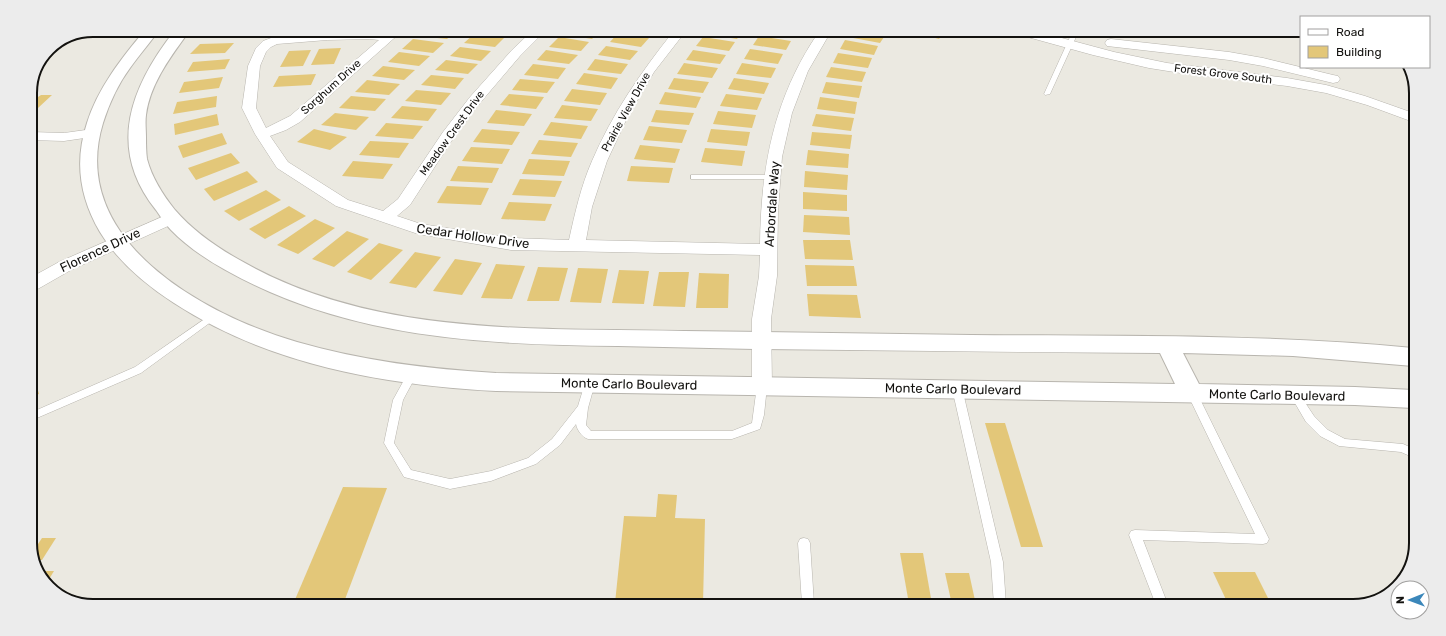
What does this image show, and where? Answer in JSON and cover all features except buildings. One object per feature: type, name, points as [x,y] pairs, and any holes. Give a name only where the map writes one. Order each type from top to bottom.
[{"type":"main road","name":"Monte Carlo Boulevard","points":[[147,37],[109,89],[93,134],[89,160],[91,190],[101,219],[115,242],[138,267],[159,285],[212,317],[246,333],[291,347],[348,363],[412,374],[496,382],[957,388],[1409,399]]},
{"type":"main road","points":[[178,37],[151,78],[142,100],[136,126],[137,149],[143,174],[155,197],[171,218],[198,243],[231,266],[316,303],[374,318],[455,331],[512,336],[761,341],[1166,345],[1314,349],[1409,357]]},
{"type":"main road","points":[[1166,345],[1192,393]]},
{"type":"street","name":"Cedar Hollow Drive","points":[[317,37],[275,41],[267,44],[260,51],[254,66],[249,108],[262,134],[282,165],[342,203],[418,229],[511,244],[769,250]]},
{"type":"street","name":"Sorghum Drive","points":[[262,134],[281,127],[295,119],[390,37]]},
{"type":"street","name":"Meadow Crest Drive","points":[[385,218],[404,202],[448,135],[475,100],[533,37]]},
{"type":"street","name":"Prairie View Drive","points":[[576,246],[584,207],[599,161],[622,116],[648,71],[675,37]]},
{"type":"street","name":"Arbordale Way","points":[[762,386],[762,312],[768,279],[769,206],[777,147],[788,107],[804,68],[822,37]]},
{"type":"street","name":"Forest Grove South","points":[[1050,37],[1072,41],[1229,56],[1295,69],[1333,79],[1380,96],[1409,110]]},
{"type":"street","name":"Forest Grove South","points":[[1057,37],[1166,67],[1203,73],[1282,81],[1327,89],[1370,101],[1409,116]]},
{"type":"street","points":[[37,136],[93,134]]},
{"type":"street","name":"Florence Drive","points":[[37,282],[65,266],[115,242],[171,218]]},
{"type":"lane","points":[[1047,94],[1072,41]]},
{"type":"lane","points":[[694,177],[772,177]]},
{"type":"lane","points":[[37,414],[138,370],[212,317]]},
{"type":"lane","points":[[412,374],[398,400],[389,443],[408,474],[450,484],[492,476],[532,461],[556,442],[583,408]]},
{"type":"lane","points":[[590,383],[583,408],[581,426],[588,436],[732,435],[756,426],[759,415],[762,386]]},
{"type":"lane","points":[[957,388],[997,562],[1000,599]]},
{"type":"lane","points":[[1160,599],[1135,535],[1263,539],[1192,393]]},
{"type":"lane","points":[[1295,395],[1310,419],[1324,433],[1343,443],[1403,448],[1409,451]]},
{"type":"lane","points":[[804,543],[808,599]]}]
